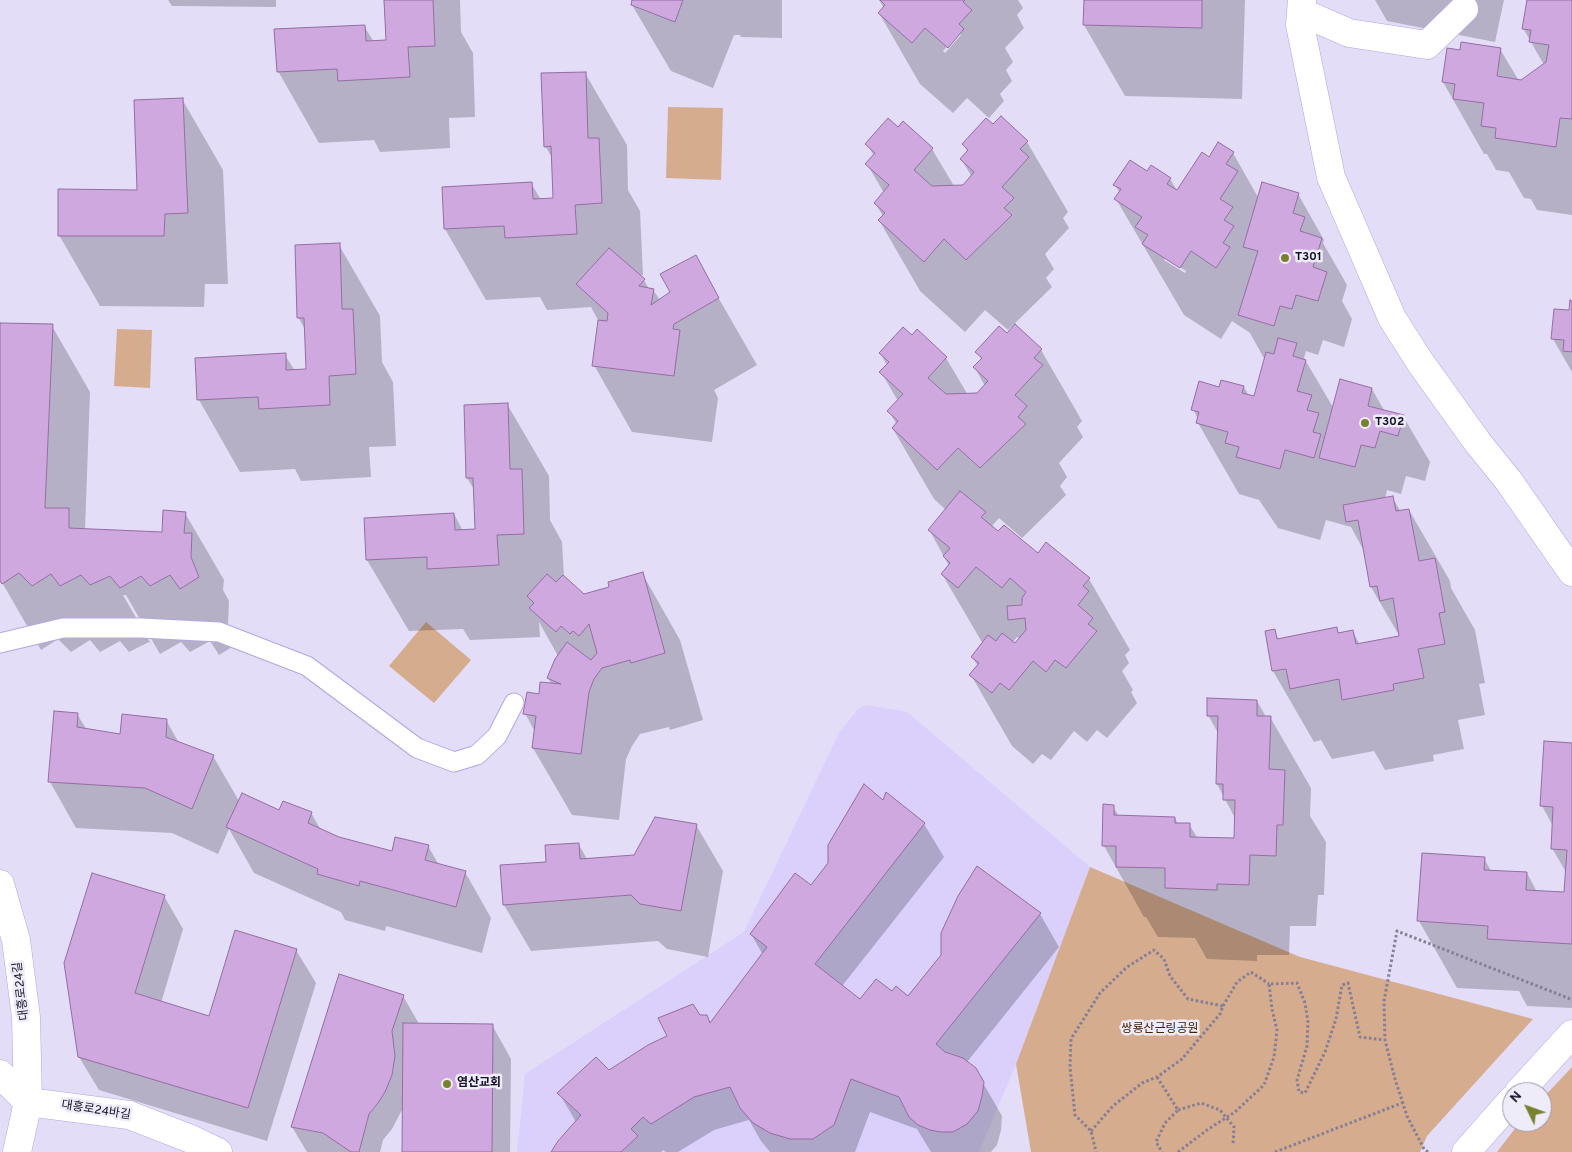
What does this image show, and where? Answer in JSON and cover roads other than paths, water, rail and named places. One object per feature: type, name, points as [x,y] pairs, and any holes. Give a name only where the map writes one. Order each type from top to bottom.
[{"type":"street","points":[[1464,10],[1427,45],[1349,33],[1302,6],[1300,25],[1331,177],[1392,318],[1420,362],[1478,443],[1508,480],[1572,572]]},
{"type":"street","name":"대흥로24길","points":[[0,884],[16,940],[26,1017],[28,1102],[17,1152]]},
{"type":"street","points":[[1528,1082],[1572,1034]]},
{"type":"street","points":[[0,1074],[28,1102]]},
{"type":"street","name":"대흥로24바길","points":[[28,1102],[129,1115],[191,1139],[218,1152]]},
{"type":"street","points":[[1466,1152],[1502,1111]]},
{"type":"lane","points":[[0,643],[63,628],[141,628],[219,632],[307,666],[417,748],[454,762],[477,755],[497,736],[514,703]]},
{"type":"place","name":"T301","points":[[1285,258]]},
{"type":"place","name":"T302","points":[[1365,423]]},
{"type":"place","name":"염산교회","points":[[447,1084]]},
{"type":"park label","name":"쌍룡산근링공원","points":[[1160,1030]]}]
